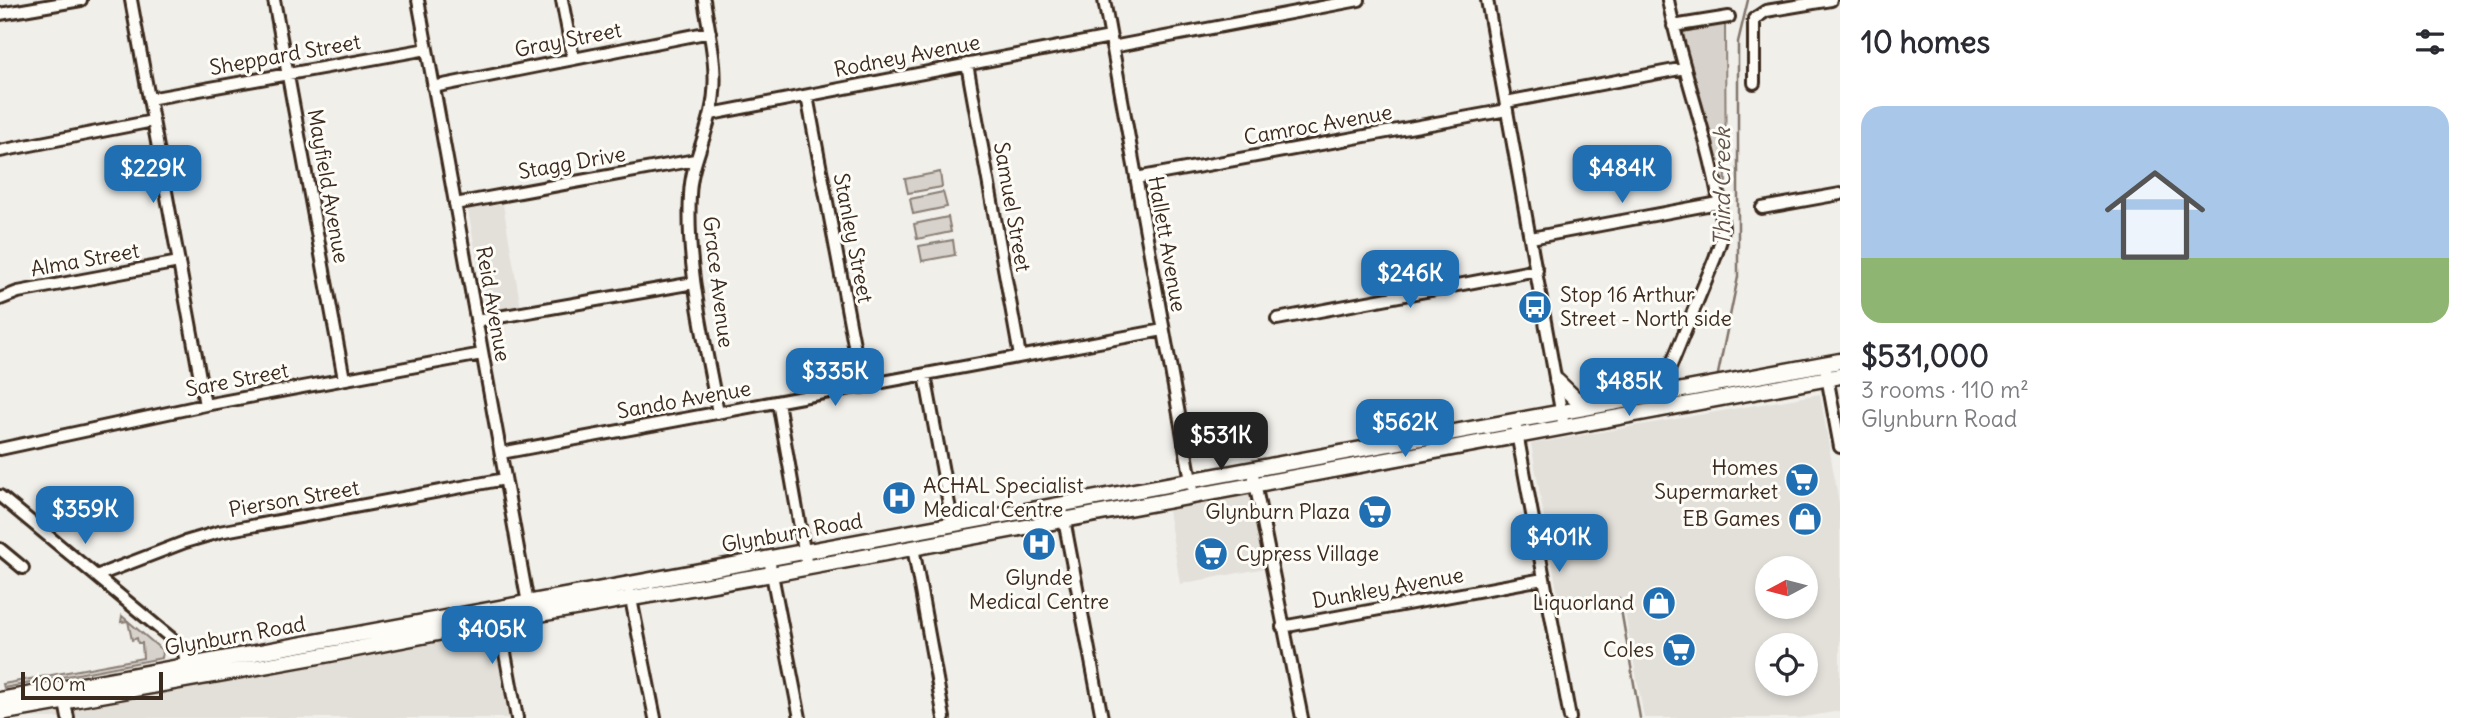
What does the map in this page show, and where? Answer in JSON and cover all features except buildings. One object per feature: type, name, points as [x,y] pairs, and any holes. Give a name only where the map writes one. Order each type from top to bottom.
[{"type":"main road","name":"Glynburn Road","points":[[0,713],[64,695],[529,609],[628,584],[771,566],[807,567],[1064,520],[1192,488],[1252,469],[1288,462],[1516,428],[1564,427],[1830,373],[1840,361]]},
{"type":"main road","name":"Glynburn Road","points":[[529,609],[631,599],[771,566],[804,551],[953,526],[1061,504],[1192,488],[1255,484],[1516,428],[1562,412],[1725,383],[1830,373]]},
{"type":"main road","points":[[1557,381],[1585,408]]},
{"type":"main road","points":[[1288,462],[1297,468],[1326,470]]},
{"type":"main road","name":"Glynburn Road","points":[[0,700],[64,695]]},
{"type":"street","points":[[5,0],[4,14],[81,0]]},
{"type":"street","points":[[131,0],[205,405]]},
{"type":"street","name":"Mayfield Avenue","points":[[274,0],[344,379]]},
{"type":"street","name":"Reid Avenue","points":[[418,0],[529,609]]},
{"type":"street","points":[[562,0],[573,58]]},
{"type":"street","name":"Grace Avenue","points":[[704,0],[715,70],[711,114],[695,160],[689,217],[694,283],[719,413]]},
{"type":"street","name":"Hallett Avenue","points":[[1104,0],[1192,488]]},
{"type":"street","name":"Rodney Avenue","points":[[711,114],[967,64],[1359,0]]},
{"type":"street","points":[[1487,0],[1564,427]]},
{"type":"street","points":[[1668,0],[1692,89],[1723,228],[1721,240],[1670,368],[1668,394]]},
{"type":"street","points":[[1754,83],[1754,19],[1766,11],[1831,0]]},
{"type":"street","points":[[1673,26],[1729,18]]},
{"type":"street","name":"Gray Street","points":[[433,87],[710,32]]},
{"type":"street","name":"Sheppard Street","points":[[149,99],[427,49]]},
{"type":"street","name":"Samuel Street","points":[[967,64],[1020,356]]},
{"type":"street","name":"Camroc Avenue","points":[[1136,178],[1507,106],[1685,68]]},
{"type":"street","name":"Stanley Street","points":[[807,96],[862,387]]},
{"type":"street","points":[[0,151],[153,121]]},
{"type":"street","name":"Stagg Drive","points":[[456,204],[695,160]]},
{"type":"street","points":[[1762,208],[1840,194]]},
{"type":"street","points":[[1531,238],[1718,203]]},
{"type":"street","name":"Alma Street","points":[[0,299],[18,292],[179,262]]},
{"type":"street","points":[[1277,319],[1537,270]]},
{"type":"street","points":[[476,321],[694,283]]},
{"type":"street","name":"Sando Avenue","points":[[501,453],[1163,330]]},
{"type":"street","name":"Sare Street","points":[[0,449],[205,405],[482,354]]},
{"type":"street","points":[[1830,373],[1840,447]]},
{"type":"street","points":[[925,374],[953,526]]},
{"type":"street","points":[[778,402],[807,567]]},
{"type":"street","points":[[1516,428],[1570,718]]},
{"type":"street","points":[[1252,469],[1301,718]]},
{"type":"street","name":"Pierson Street","points":[[96,576],[219,532],[505,479]]},
{"type":"street","points":[[0,496],[177,643],[184,653],[187,672]]},
{"type":"street","points":[[1061,504],[1102,718]]},
{"type":"street","points":[[913,547],[944,718]]},
{"type":"street","points":[[0,549],[23,568]]},
{"type":"street","points":[[771,566],[800,718]]},
{"type":"street","name":"Dunkley Avenue","points":[[1282,627],[1544,579]]},
{"type":"street","points":[[628,584],[655,718]]},
{"type":"street","points":[[498,615],[517,718]]},
{"type":"street","points":[[64,695],[68,718]]},
{"type":"shaded area","points":[[1725,23],[1726,209],[1696,81],[1682,36],[1684,32]]},
{"type":"shaded area","points":[[940,172],[942,187],[908,193],[905,179]]},
{"type":"shaded area","points":[[943,192],[947,207],[913,214],[910,199]]},
{"type":"shaded area","points":[[503,204],[521,308],[487,314],[468,210]]},
{"type":"shaded area","points":[[948,217],[951,232],[917,239],[914,224]]},
{"type":"shaded area","points":[[953,240],[955,255],[922,261],[919,246]]},
{"type":"shaded area","points":[[1820,394],[1840,509],[1840,711],[1799,718],[1644,718],[1622,597],[1560,607],[1531,444]]},
{"type":"shaded area","points":[[1251,488],[1266,568],[1180,584],[1167,504]]},
{"type":"shaded area","points":[[128,621],[163,651],[162,658],[4,688],[3,684],[143,658],[142,643],[138,643],[137,638],[132,640]]},
{"type":"shaded area","points":[[492,630],[509,718],[9,718]]},
{"type":"waterway","name":"Third Creek","points":[[1718,374],[1738,277],[1738,42],[1748,0]]},
{"type":"waterway","name":"Third Creek","points":[[1619,598],[1640,718]]},
{"type":"place","name":"Stop 16 Arthur Street - North side","points":[[1535,307]]},
{"type":"place","name":"Homes Supermarket","points":[[1802,480]]},
{"type":"place","name":"ACHAL Specialist Medical Centre","points":[[899,498]]},
{"type":"place","name":"Glynburn Plaza","points":[[1375,512]]},
{"type":"place","name":"EB Games","points":[[1805,519]]},
{"type":"place","name":"Glynde Medical Centre","points":[[1039,544]]},
{"type":"place","name":"Cypress Village","points":[[1211,554]]},
{"type":"place","name":"Liquorland","points":[[1659,603]]},
{"type":"place","name":"Coles","points":[[1679,650]]}]
